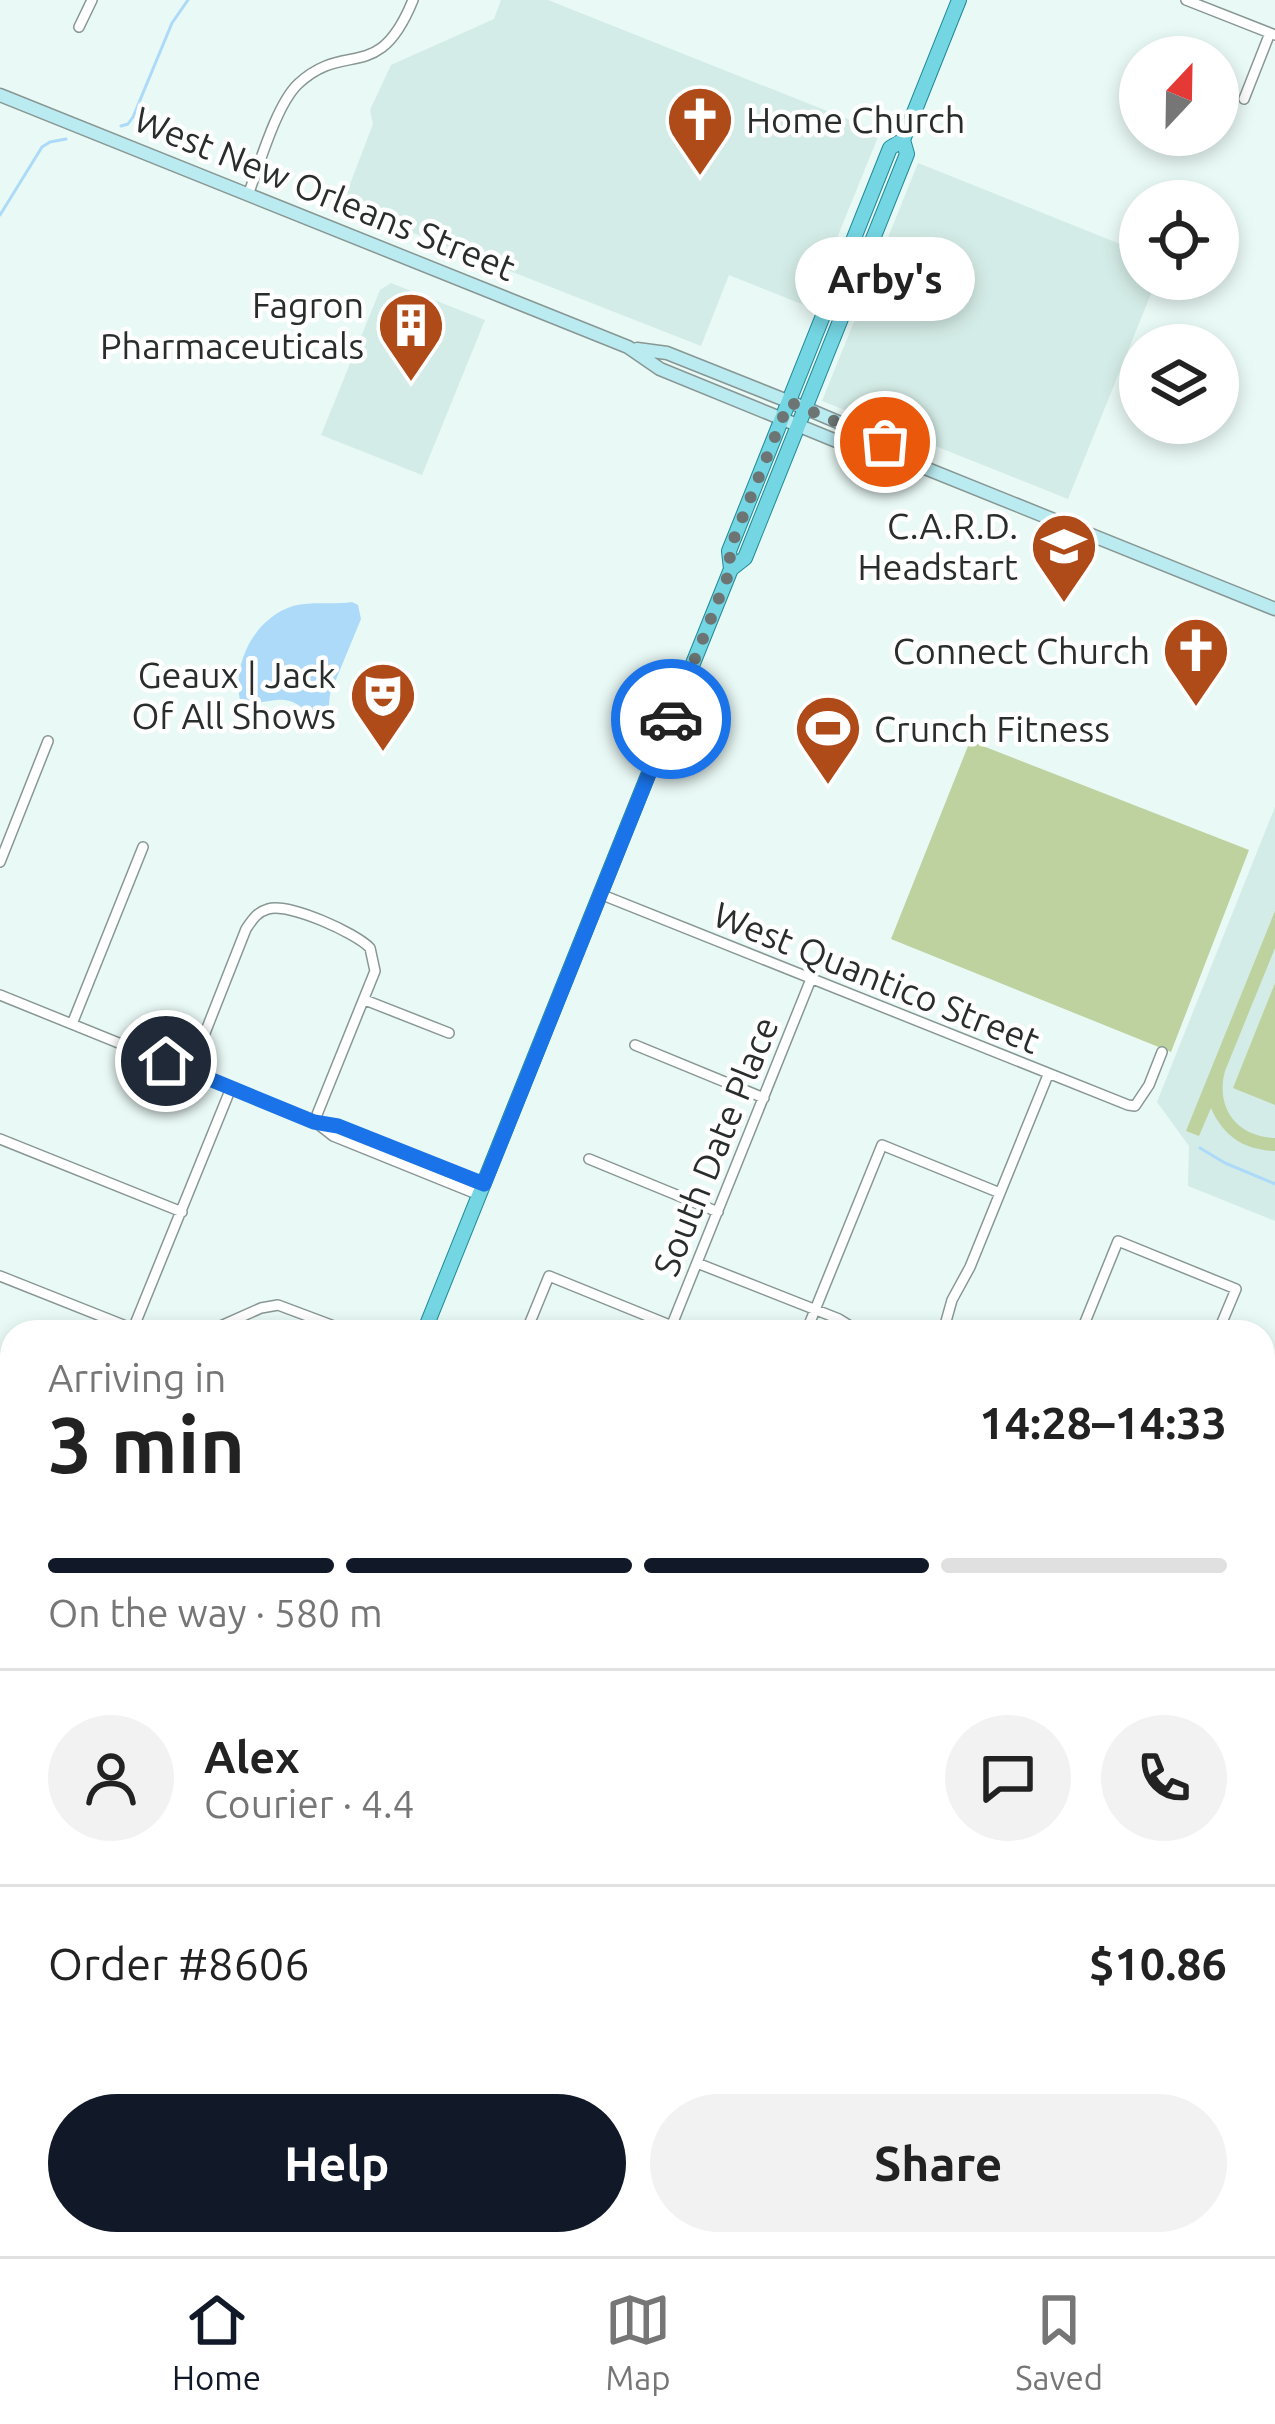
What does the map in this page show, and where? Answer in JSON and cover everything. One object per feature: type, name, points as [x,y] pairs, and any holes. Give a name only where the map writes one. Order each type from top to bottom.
[{"type":"main road","points":[[429,1320],[731,568],[729,551],[890,148],[903,140],[959,0]]},
{"type":"main road","name":"West New Orleans Street","points":[[0,95],[628,347],[660,369],[876,457],[905,460],[1275,608]]},
{"type":"main road","points":[[731,568],[745,558],[867,256],[907,154],[903,140]]},
{"type":"main road","points":[[850,249],[867,256]]},
{"type":"main road","name":"West New Orleans Street","points":[[628,347],[667,353],[805,408],[885,442],[905,460]]},
{"type":"street","points":[[79,27],[92,0]]},
{"type":"street","points":[[248,195],[290,93],[318,70],[366,58],[388,45],[413,0]]},
{"type":"street","points":[[1191,1],[1272,34],[1244,99]]},
{"type":"street","points":[[0,862],[48,741]]},
{"type":"street","points":[[72,1024],[143,848]]},
{"type":"street","name":"West Quantico Street","points":[[600,894],[1108,1099],[1135,1106],[1162,1052]]},
{"type":"street","points":[[190,1071],[246,929],[259,913],[284,908],[354,935],[370,948],[375,971],[314,1122]]},
{"type":"street","name":"South Date Place","points":[[674,1320],[812,980]]},
{"type":"street","points":[[0,994],[314,1122],[338,1126],[482,1190]]},
{"type":"street","points":[[364,1000],[449,1033]]},
{"type":"street","points":[[635,1045],[764,1098]]},
{"type":"street","points":[[947,1320],[1048,1075]]},
{"type":"street","points":[[141,1320],[231,1088]]},
{"type":"street","points":[[0,1139],[182,1212]]},
{"type":"street","points":[[811,1320],[882,1145],[1000,1192]]},
{"type":"street","points":[[589,1159],[718,1212]]},
{"type":"street","points":[[1086,1320],[1118,1241],[1235,1289],[1223,1320]]},
{"type":"street","points":[[698,1263],[835,1320]]},
{"type":"street","points":[[0,1276],[112,1320]]},
{"type":"street","points":[[531,1320],[549,1276],[649,1320]]},
{"type":"street","points":[[234,1320],[278,1305],[318,1320]]},
{"type":"shaded area","points":[[501,0],[548,0],[880,132],[809,307],[729,275],[701,346],[342,205],[373,124],[370,110],[391,65],[494,19]]},
{"type":"shaded area","points":[[918,163],[1119,244],[1119,300],[1149,300],[1139,324],[1119,324],[1119,373],[1068,499],[822,401]]},
{"type":"shaded area","name":"Fagron Pharmaceuticals","points":[[391,283],[485,320],[422,475],[321,435],[380,290]]},
{"type":"shaded area","points":[[1275,807],[1275,1221],[1188,1186],[1189,1146],[1157,1102]]},
{"type":"green space","points":[[970,741],[1249,850],[1171,1052],[891,939]]},
{"type":"green space","points":[[1275,911],[1275,948],[1225,1071],[1223,1097],[1240,1126],[1275,1138],[1275,1151],[1236,1140],[1211,1108],[1199,1136],[1186,1131]]},
{"type":"green space","points":[[1275,983],[1275,1105],[1233,1088]]},
{"type":"water","points":[[358,605],[361,619],[330,694],[328,714],[311,716],[284,700],[240,700],[243,657],[268,621],[293,606]]},
{"type":"waterway","points":[[121,126],[133,117],[172,23],[188,0]]},
{"type":"waterway","points":[[0,215],[42,147],[66,139]]},
{"type":"waterway","points":[[1200,1148],[1275,1184]]},
{"type":"way so far","points":[[671,719],[731,568],[729,551],[789,402],[885,442]]},
{"type":"place","name":"Home Church","points":[[700,178]]},
{"type":"place","name":"Fagron Pharmaceuticals","points":[[411,384]]},
{"type":"place","name":"Arby's","points":[[885,442]]},
{"type":"place","name":"C.A.R.D. Headstart","points":[[1064,605]]},
{"type":"place","name":"Connect Church","points":[[1196,709]]},
{"type":"place","name":"Geaux | Jack Of All Shows","points":[[383,754]]},
{"type":"place","name":"Crunch Fitness","points":[[828,787]]},
{"type":"route","points":[[166,1061],[484,1184],[671,719]]}]
